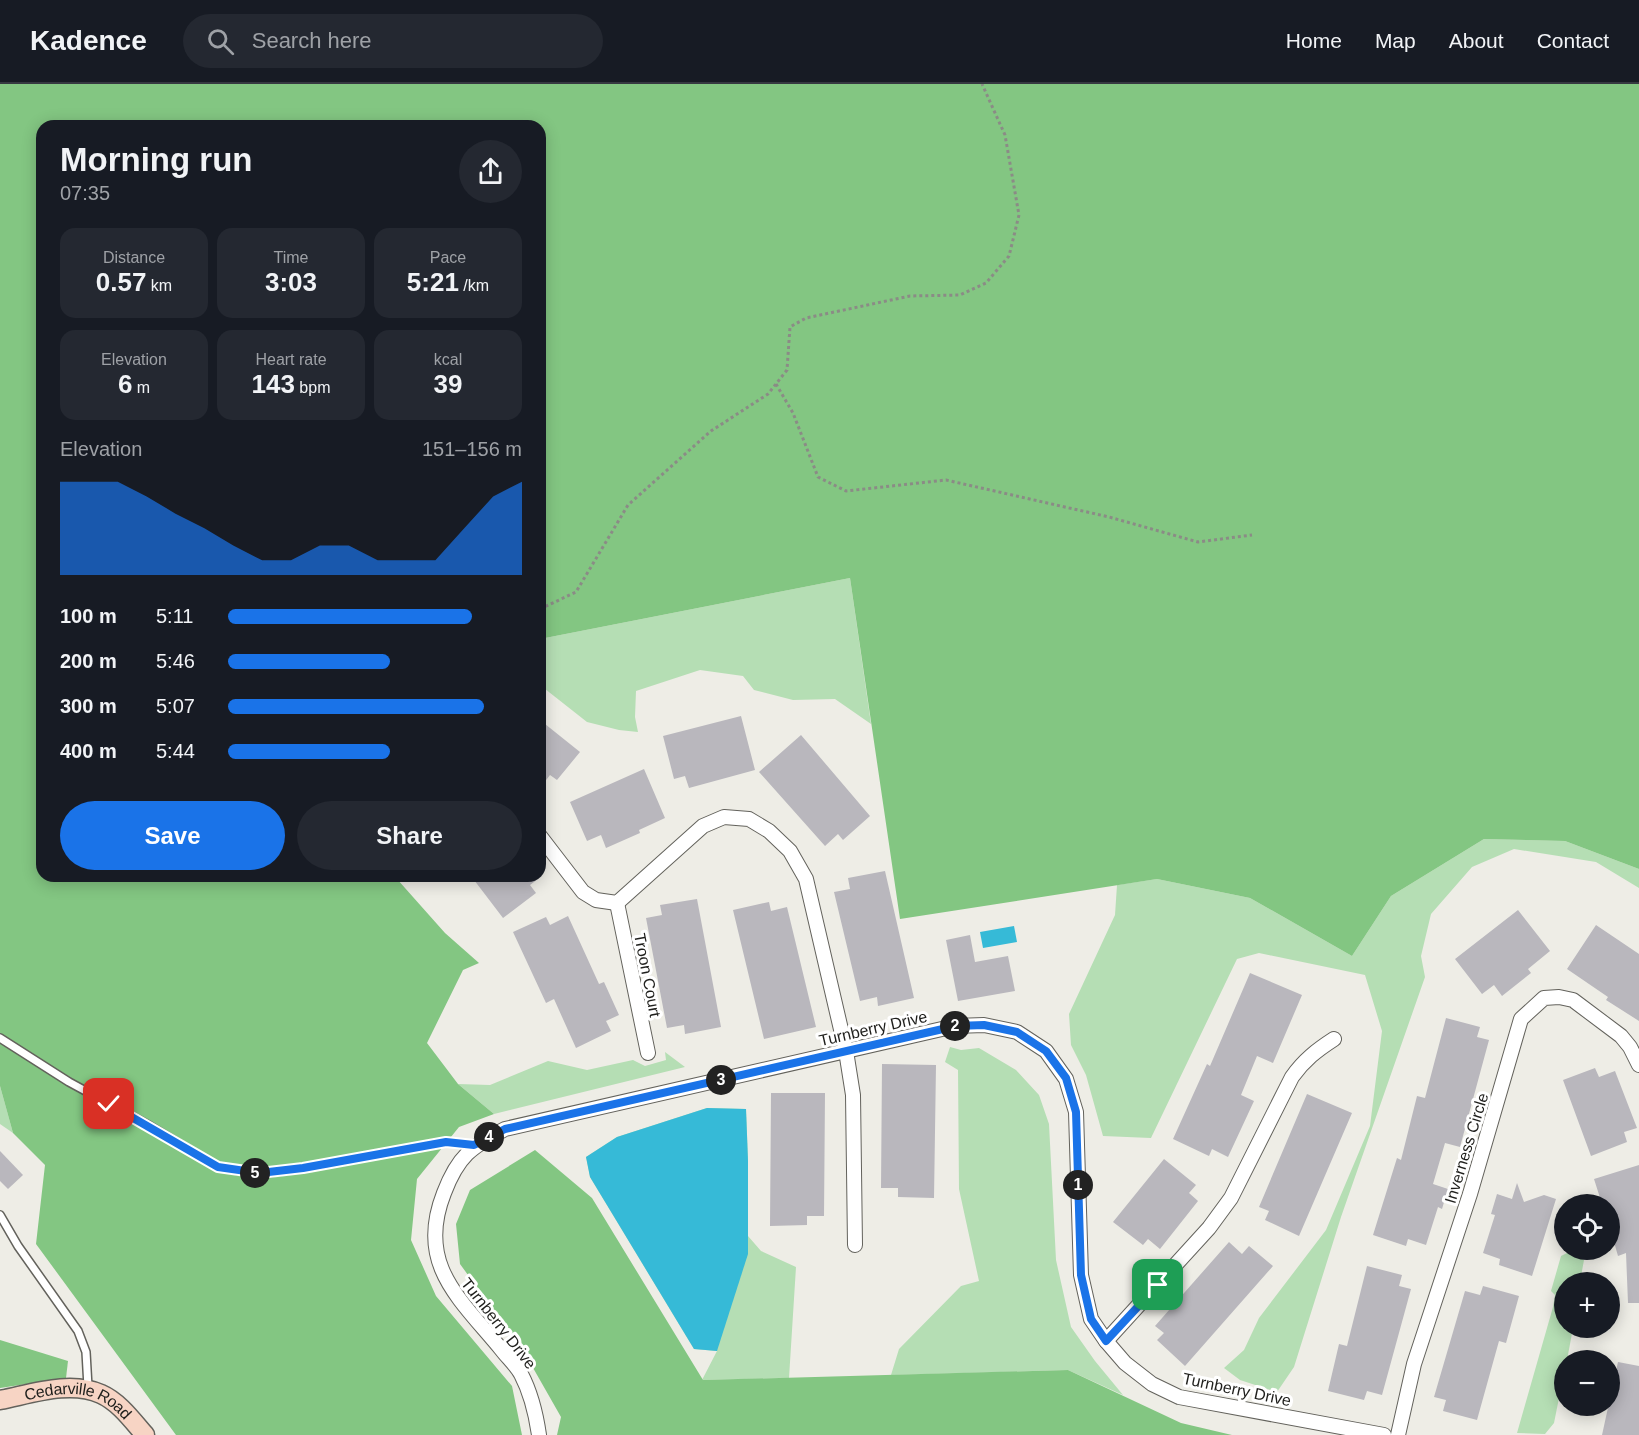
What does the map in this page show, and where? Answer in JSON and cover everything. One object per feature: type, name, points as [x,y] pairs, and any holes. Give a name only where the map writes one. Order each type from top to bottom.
[{"type":"main road","name":"Cedarville Road","points":[[0,1400],[50,1390],[88,1390],[102,1394],[122,1409],[145,1435]]},
{"type":"street","points":[[546,844],[583,892],[596,900],[617,903],[703,826],[724,818],[748,819],[769,831],[790,850],[806,879],[846,1051],[854,1112],[855,1245]]},
{"type":"street","name":"Troon Court","points":[[617,903],[648,1053]]},
{"type":"street","name":"Inverness Circle","points":[[1398,1435],[1414,1364],[1470,1194],[1521,1019],[1544,998],[1559,997],[1572,1000],[1622,1036],[1639,1065]]},
{"type":"street","name":"Turnberry Drive","points":[[539,1435],[533,1403],[520,1373],[449,1285],[440,1269],[436,1252],[435,1227],[449,1179],[460,1161],[474,1145],[505,1129],[956,1026],[984,1025],[1017,1032],[1046,1051],[1066,1078],[1076,1112],[1081,1275],[1091,1319],[1125,1363],[1152,1384],[1179,1396],[1384,1435]]},
{"type":"street","points":[[1106,1341],[1209,1228],[1231,1198],[1292,1077],[1313,1052],[1334,1039]]},
{"type":"lane","points":[[0,1038],[69,1082],[150,1126],[218,1167],[260,1173],[303,1168],[446,1142],[474,1145]]},
{"type":"lane","points":[[0,1215],[18,1246],[78,1331],[86,1352],[88,1390]]},
{"type":"path","points":[[546,606],[576,592],[628,505],[711,431],[768,394],[787,370],[790,327],[806,318],[910,296],[960,295],[986,283],[1009,256],[1019,215],[1005,135],[982,84]]},
{"type":"path","points":[[776,384],[794,413],[818,477],[846,491],[946,480],[1109,517],[1198,542],[1252,536]]},
{"type":"green space","points":[[0,84],[1639,84],[1639,869],[1565,841],[1484,839],[1391,896],[1352,956],[1250,898],[1157,879],[900,919],[850,578],[546,638],[546,120],[36,120],[36,882],[400,882],[445,933],[479,963],[463,970],[427,1043],[458,1084],[494,1114],[459,1127],[417,1179],[411,1240],[436,1296],[512,1386],[522,1435],[176,1435],[36,1244],[45,1165],[13,1133],[0,1086]]},
{"type":"green space","points":[[850,578],[871,724],[835,699],[793,700],[754,690],[743,676],[700,670],[636,691],[635,717],[638,732],[587,722],[546,690],[546,638]]},
{"type":"green space","points":[[1484,839],[1565,841],[1639,869],[1639,888],[1596,862],[1514,849],[1472,867],[1431,914],[1421,956],[1425,977],[1341,1217],[1294,1367],[1277,1392],[1240,1380],[1224,1368],[1244,1350],[1259,1318],[1326,1230],[1370,1126],[1382,1031],[1365,975],[1259,953],[1237,959],[1151,1138],[1103,1136],[1086,1075],[1071,1045],[1069,1014],[1115,915],[1117,885],[1157,879],[1250,898],[1352,956],[1391,896]]},
{"type":"green space","points":[[950,1047],[961,1050],[979,1048],[1016,1070],[1039,1095],[1049,1124],[1056,1260],[1071,1327],[1123,1395],[1068,1370],[891,1375],[899,1349],[961,1286],[979,1281],[959,1189],[958,1070],[945,1062]]},
{"type":"green space","points":[[665,1052],[685,1067],[494,1114],[458,1084],[490,1085],[548,1061],[587,1070],[633,1060],[645,1066],[666,1060]]},
{"type":"green space","points":[[0,1086],[13,1133],[0,1124]]},
{"type":"green space","points":[[707,1108],[746,1109],[748,1236],[761,1251],[796,1267],[789,1378],[702,1380],[717,1351],[694,1349],[590,1177],[586,1157],[617,1137]]},
{"type":"green space","points":[[535,1150],[592,1198],[703,1380],[1068,1370],[1181,1423],[1232,1435],[557,1435],[561,1417],[524,1352],[460,1264],[456,1224],[470,1190]]},
{"type":"green space","points":[[1560,1260],[1584,1260],[1582,1272],[1556,1272]]},
{"type":"green space","points":[[1554,1301],[1554,1338],[1571,1338],[1569,1350],[1554,1350],[1554,1423],[1545,1434],[1517,1433]]},
{"type":"green space","points":[[0,1340],[68,1361],[66,1378],[0,1388]]},
{"type":"water","points":[[1014,926],[1017,942],[983,948],[980,932]]},
{"type":"water","points":[[707,1108],[746,1109],[748,1254],[717,1351],[694,1349],[590,1177],[586,1157],[617,1137]]},
{"type":"building","points":[[741,716],[755,770],[689,788],[685,776],[674,779],[663,736]]},
{"type":"building","points":[[546,725],[580,752],[557,780],[550,775],[546,780]]},
{"type":"building","points":[[801,735],[870,816],[843,840],[838,834],[825,846],[759,772]]},
{"type":"building","points":[[644,769],[665,818],[639,830],[640,833],[606,848],[601,835],[587,841],[570,802]]},
{"type":"building","points":[[885,871],[914,998],[878,1006],[877,997],[860,1001],[834,892],[850,889],[848,878]]},
{"type":"building","points":[[476,882],[534,882],[530,885],[536,893],[503,918]]},
{"type":"building","points":[[697,899],[721,1027],[685,1034],[684,1025],[667,1028],[646,918],[662,915],[660,905]]},
{"type":"building","points":[[769,902],[771,911],[787,907],[816,1027],[764,1039],[733,910]]},
{"type":"building","points":[[1518,910],[1550,951],[1528,969],[1531,973],[1502,996],[1494,985],[1482,994],[1455,959]]},
{"type":"building","points":[[568,916],[599,984],[604,982],[619,1015],[606,1021],[611,1031],[576,1048],[554,999],[546,1003],[513,932],[546,917],[550,925]]},
{"type":"building","points":[[1596,925],[1639,954],[1639,1021],[1606,1000],[1608,997],[1567,969]]},
{"type":"building","points":[[970,935],[975,962],[1008,956],[1015,991],[958,1001],[946,940]]},
{"type":"building","points":[[1250,973],[1302,995],[1273,1063],[1257,1056],[1241,1095],[1254,1101],[1228,1157],[1212,1149],[1209,1156],[1173,1139],[1207,1064],[1210,1066]]},
{"type":"building","points":[[1446,1018],[1480,1027],[1477,1037],[1489,1040],[1460,1147],[1445,1143],[1433,1184],[1448,1189],[1442,1209],[1438,1207],[1426,1245],[1408,1239],[1406,1246],[1373,1235],[1397,1158],[1401,1160],[1417,1096],[1425,1098]]},
{"type":"building","points":[[882,1064],[936,1065],[934,1198],[898,1197],[898,1188],[881,1188]]},
{"type":"building","points":[[1595,1068],[1599,1077],[1615,1071],[1637,1128],[1624,1132],[1627,1142],[1591,1156],[1563,1080]]},
{"type":"building","points":[[771,1093],[825,1093],[824,1216],[807,1216],[807,1225],[770,1226]]},
{"type":"building","points":[[1307,1094],[1352,1113],[1299,1236],[1265,1220],[1269,1211],[1259,1207]]},
{"type":"building","points":[[0,1151],[23,1175],[8,1189],[0,1181]]},
{"type":"building","points":[[1164,1159],[1196,1185],[1189,1193],[1198,1201],[1160,1249],[1148,1239],[1143,1245],[1113,1222]]},
{"type":"building","points":[[1639,1165],[1639,1303],[1628,1303],[1626,1253],[1620,1255],[1620,1194],[1599,1194],[1594,1179]]},
{"type":"building","points":[[1517,1183],[1524,1202],[1544,1195],[1554,1198],[1554,1205],[1532,1276],[1499,1265],[1500,1259],[1483,1253],[1495,1215],[1491,1214],[1497,1194],[1512,1199]]},
{"type":"building","points":[[1229,1242],[1242,1254],[1249,1246],[1273,1266],[1185,1366],[1157,1340],[1164,1333],[1155,1326]]},
{"type":"building","points":[[1367,1266],[1402,1275],[1399,1286],[1411,1289],[1382,1395],[1367,1391],[1364,1400],[1328,1391],[1339,1344],[1347,1346]]},
{"type":"building","points":[[1483,1286],[1519,1296],[1506,1343],[1499,1341],[1477,1420],[1443,1411],[1446,1400],[1434,1397],[1465,1291],[1480,1295]]},
{"type":"building","points":[[1620,1362],[1639,1366],[1639,1435],[1602,1435],[1606,1416],[1620,1416]]},
{"type":"route","points":[[109,1104],[218,1167],[260,1173],[303,1168],[446,1142],[474,1145],[505,1129],[956,1026],[984,1025],[1017,1032],[1046,1051],[1066,1078],[1076,1112],[1081,1275],[1091,1319],[1106,1341],[1158,1285]]}]
